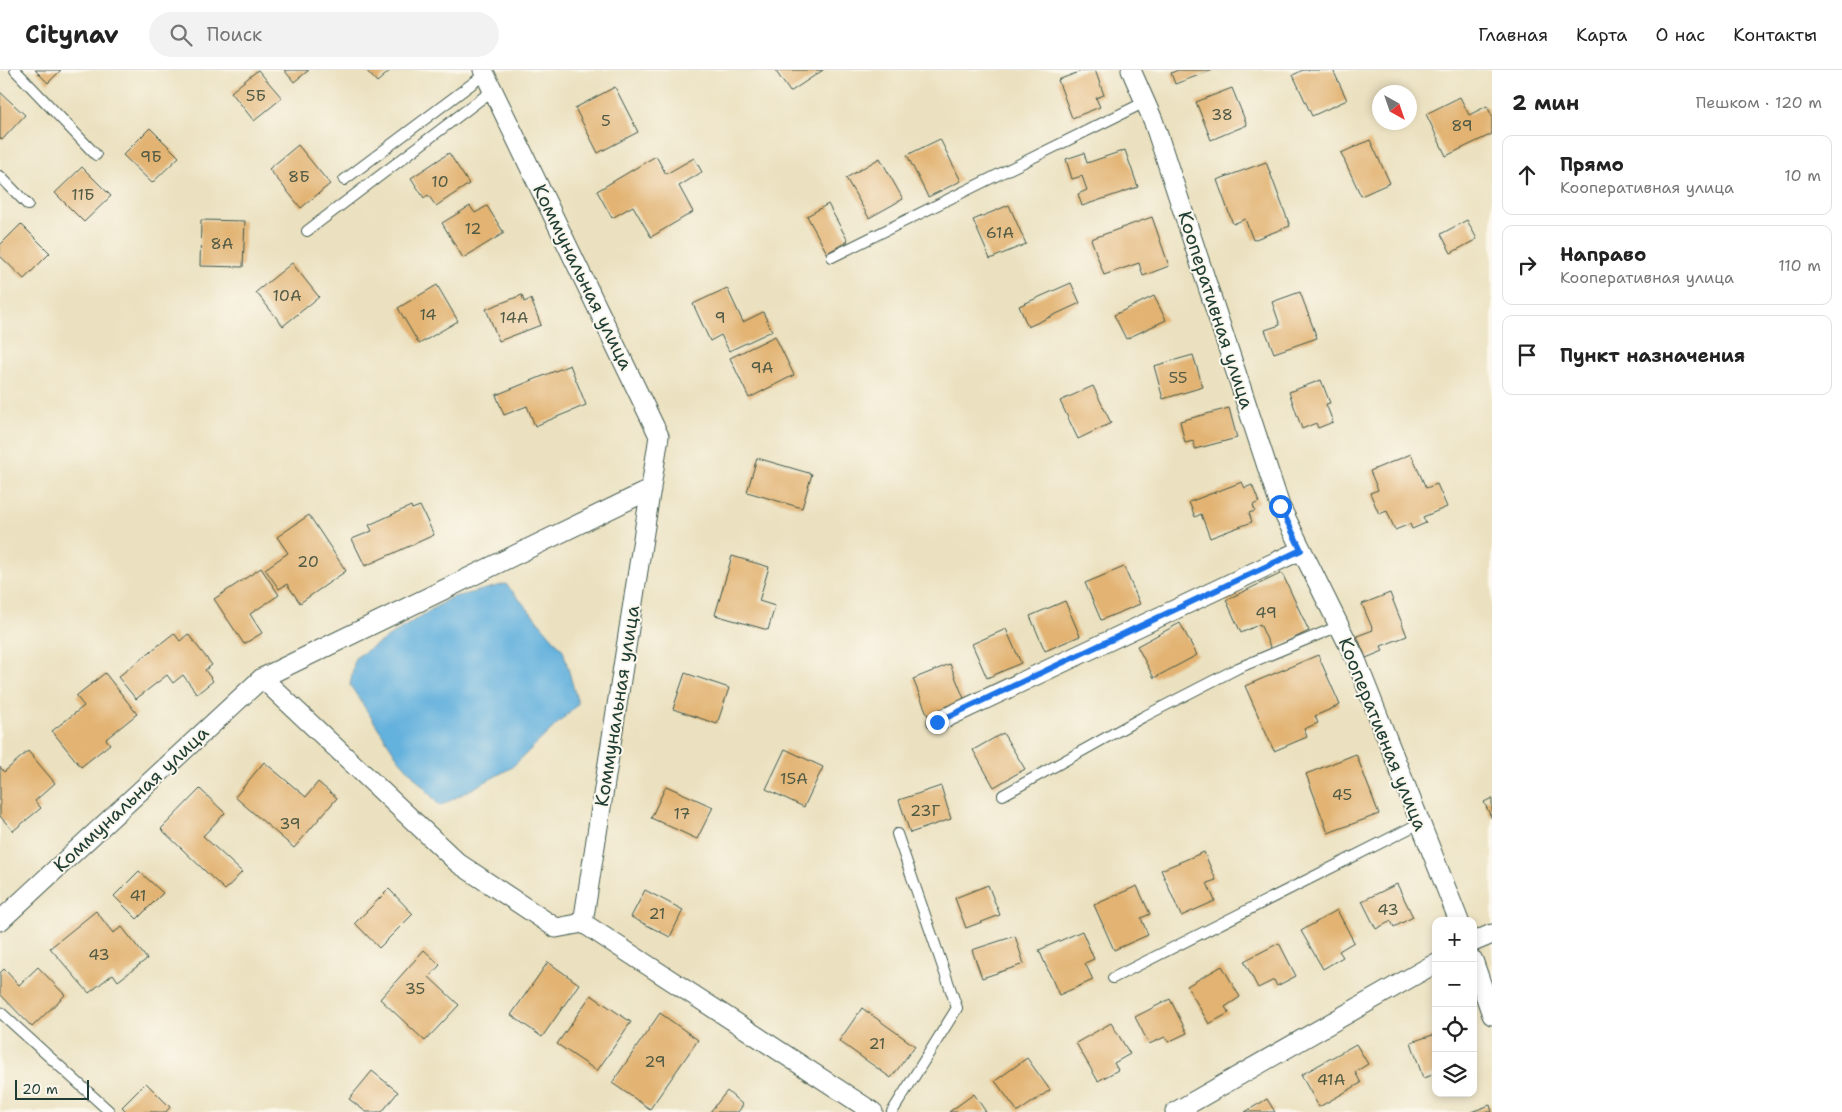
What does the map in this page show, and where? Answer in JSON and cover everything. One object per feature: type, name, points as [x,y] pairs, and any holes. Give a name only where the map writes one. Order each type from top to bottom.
[{"type":"street","name":"Кооперативная улица","points":[[1131,70],[1153,120],[1280,506],[1356,660],[1457,917]]},
{"type":"street","name":"Коммунальная улица","points":[[487,78],[659,436],[583,923]]},
{"type":"street","name":"Коммунальная улица","points":[[0,921],[262,678],[651,489]]},
{"type":"street","points":[[937,722],[1301,550]]},
{"type":"street","points":[[262,678],[458,864],[556,928],[583,923],[873,1112]]},
{"type":"street","points":[[1477,940],[1492,934]]},
{"type":"street","points":[[1474,962],[1492,1015]]},
{"type":"street","points":[[1175,1112],[1432,965]]},
{"type":"lane","points":[[16,70],[96,155]]},
{"type":"lane","points":[[344,180],[487,78]]},
{"type":"lane","points":[[307,231],[487,78]]},
{"type":"lane","points":[[832,256],[1145,102]]},
{"type":"lane","points":[[0,176],[28,205]]},
{"type":"lane","points":[[1003,795],[1229,673],[1339,626]]},
{"type":"lane","points":[[1113,978],[1420,823]]},
{"type":"lane","points":[[892,1112],[957,1008],[897,834]]},
{"type":"lane","points":[[0,1012],[109,1111]]},
{"type":"water","points":[[506,584],[563,650],[578,704],[511,768],[440,806],[398,758],[350,685],[355,658],[450,598]]},
{"type":"building","points":[[35,70],[61,70],[48,83]]},
{"type":"building","points":[[258,70],[282,98],[254,121],[231,92]]},
{"type":"building","points":[[284,70],[309,70],[294,82]]},
{"type":"building","points":[[366,70],[391,70],[377,82]]},
{"type":"building","points":[[775,70],[823,70],[790,92]]},
{"type":"building","points":[[1084,70],[1095,70],[1104,95],[1096,98],[1100,107],[1072,118],[1058,80]]},
{"type":"building","points":[[1178,70],[1213,70],[1175,84],[1171,73]]},
{"type":"building","points":[[1303,70],[1333,70],[1347,100],[1312,116],[1293,75]]},
{"type":"building","points":[[615,87],[638,132],[598,153],[575,108]]},
{"type":"building","points":[[1232,88],[1247,125],[1211,140],[1196,102]]},
{"type":"building","points":[[0,92],[25,115],[2,140],[0,138]]},
{"type":"building","points":[[1460,97],[1469,115],[1487,106],[1492,116],[1492,134],[1446,156],[1426,114]]},
{"type":"building","points":[[150,128],[179,157],[152,183],[123,155]]},
{"type":"building","points":[[940,139],[961,181],[928,197],[907,155]]},
{"type":"building","points":[[1370,140],[1390,183],[1361,196],[1341,153]]},
{"type":"building","points":[[298,145],[330,184],[301,208],[269,169]]},
{"type":"building","points":[[1125,150],[1138,187],[1082,206],[1078,194],[1087,190],[1082,176],[1072,179],[1066,159],[1084,153],[1087,163]]},
{"type":"building","points":[[449,153],[469,184],[436,206],[428,195],[424,198],[411,178]]},
{"type":"building","points":[[656,156],[666,174],[694,158],[702,172],[679,186],[693,212],[651,237],[633,206],[612,218],[597,191]]},
{"type":"building","points":[[880,158],[903,199],[869,218],[846,178]]},
{"type":"building","points":[[1266,162],[1290,226],[1253,240],[1245,219],[1233,224],[1217,180]]},
{"type":"building","points":[[82,167],[111,196],[84,222],[55,193]]},
{"type":"building","points":[[828,204],[848,241],[827,253],[807,216]]},
{"type":"building","points":[[1009,205],[1026,244],[990,259],[973,220]]},
{"type":"building","points":[[470,206],[475,213],[487,206],[504,233],[463,258],[442,223]]},
{"type":"building","points":[[1152,217],[1169,266],[1143,276],[1139,263],[1104,275],[1091,239]]},
{"type":"building","points":[[201,220],[245,221],[243,267],[200,266]]},
{"type":"building","points":[[1467,220],[1477,239],[1451,253],[1441,234]]},
{"type":"building","points":[[21,224],[50,253],[24,279],[0,256],[0,245]]},
{"type":"building","points":[[292,263],[319,297],[283,326],[256,292]]},
{"type":"building","points":[[1071,283],[1080,303],[1028,327],[1019,306]]},
{"type":"building","points":[[437,285],[458,321],[419,344],[398,308]]},
{"type":"building","points":[[727,288],[743,322],[763,312],[772,331],[729,351],[721,335],[710,341],[693,304]]},
{"type":"building","points":[[1300,292],[1317,338],[1274,353],[1265,330],[1280,325],[1272,302]]},
{"type":"building","points":[[522,295],[524,302],[531,299],[541,325],[499,341],[486,309]]},
{"type":"building","points":[[1154,296],[1166,320],[1126,339],[1114,315]]},
{"type":"building","points":[[775,336],[794,375],[749,398],[730,358]]},
{"type":"building","points":[[1193,355],[1203,387],[1163,399],[1154,366]]},
{"type":"building","points":[[570,365],[586,405],[535,426],[527,406],[504,415],[496,395]]},
{"type":"building","points":[[1321,380],[1330,403],[1326,404],[1333,422],[1318,428],[1316,423],[1302,429],[1289,392]]},
{"type":"building","points":[[1093,386],[1111,423],[1078,439],[1060,401]]},
{"type":"building","points":[[1229,408],[1237,438],[1195,449],[1193,441],[1185,443],[1180,421]]},
{"type":"building","points":[[1411,454],[1426,488],[1437,484],[1447,507],[1423,517],[1426,523],[1412,529],[1410,524],[1395,530],[1387,511],[1379,514],[1370,493],[1378,490],[1370,471]]},
{"type":"building","points":[[757,458],[812,474],[802,508],[747,492]]},
{"type":"building","points":[[1242,482],[1245,488],[1252,485],[1259,502],[1253,505],[1255,511],[1249,513],[1252,522],[1210,538],[1201,514],[1195,517],[1189,502]]},
{"type":"building","points":[[411,506],[412,509],[420,506],[434,535],[365,566],[352,539],[372,531],[369,525]]},
{"type":"building","points":[[309,515],[346,571],[300,603],[287,584],[279,589],[265,569],[288,553],[277,537]]},
{"type":"building","points":[[732,556],[769,567],[759,601],[775,606],[768,630],[715,615]]},
{"type":"building","points":[[1124,567],[1140,604],[1101,620],[1085,583]]},
{"type":"building","points":[[261,568],[279,595],[250,614],[262,633],[244,644],[214,599]]},
{"type":"building","points":[[1282,573],[1309,631],[1271,649],[1260,624],[1241,633],[1226,600]]},
{"type":"building","points":[[1390,593],[1407,636],[1381,646],[1383,651],[1366,658],[1357,636],[1373,630],[1362,604]]},
{"type":"building","points":[[1065,601],[1080,636],[1045,651],[1030,616]]},
{"type":"building","points":[[1180,623],[1197,655],[1154,678],[1137,646]]},
{"type":"building","points":[[1006,629],[1021,663],[987,678],[972,644]]},
{"type":"building","points":[[174,633],[180,641],[188,634],[212,665],[205,670],[213,681],[197,694],[183,675],[173,683],[167,675],[136,699],[118,677]]},
{"type":"building","points":[[1318,655],[1340,705],[1315,716],[1318,723],[1304,729],[1307,737],[1274,751],[1245,686]]},
{"type":"building","points":[[950,664],[965,701],[928,716],[913,679]]},
{"type":"building","points":[[105,673],[137,714],[106,739],[110,744],[81,767],[52,731],[84,706],[76,696]]},
{"type":"building","points":[[685,673],[729,688],[717,724],[673,709]]},
{"type":"building","points":[[1003,733],[1025,769],[994,787],[973,750]]},
{"type":"building","points":[[785,749],[823,767],[804,807],[766,789]]},
{"type":"building","points":[[28,751],[55,783],[35,801],[41,808],[13,831],[0,816],[0,767],[4,772]]},
{"type":"building","points":[[1356,754],[1379,814],[1328,833],[1306,774]]},
{"type":"building","points":[[264,762],[306,797],[318,782],[337,798],[294,848],[235,797]]},
{"type":"building","points":[[666,786],[713,807],[697,839],[651,818]]},
{"type":"building","points":[[941,786],[951,819],[910,833],[899,800]]},
{"type":"building","points":[[200,789],[225,813],[203,836],[242,872],[225,890],[161,829]]},
{"type":"building","points":[[1492,798],[1492,819],[1484,802]]},
{"type":"building","points":[[1204,852],[1216,880],[1207,883],[1215,901],[1181,916],[1161,870]]},
{"type":"building","points":[[139,871],[163,893],[137,919],[114,896]]},
{"type":"building","points":[[1397,884],[1413,917],[1394,927],[1391,921],[1376,929],[1362,901]]},
{"type":"building","points":[[988,885],[1000,915],[966,928],[955,898]]},
{"type":"building","points":[[1137,886],[1150,914],[1141,918],[1148,935],[1114,950],[1094,905]]},
{"type":"building","points":[[389,889],[413,914],[379,948],[355,923]]},
{"type":"building","points":[[645,890],[683,910],[670,937],[631,917]]},
{"type":"building","points":[[1337,910],[1354,942],[1339,951],[1343,957],[1323,969],[1301,931]]},
{"type":"building","points":[[96,911],[113,933],[122,927],[147,959],[118,981],[113,974],[89,993],[50,948]]},
{"type":"building","points":[[1082,931],[1094,959],[1085,963],[1093,980],[1059,995],[1039,950]]},
{"type":"building","points":[[1015,936],[1024,964],[982,978],[972,950]]},
{"type":"building","points":[[1279,943],[1296,976],[1277,986],[1274,980],[1258,988],[1244,961]]},
{"type":"building","points":[[424,950],[440,965],[429,977],[459,1005],[425,1041],[380,999]]},
{"type":"building","points":[[548,962],[579,984],[542,1037],[511,1015]]},
{"type":"building","points":[[1222,966],[1240,997],[1225,1007],[1229,1013],[1209,1024],[1187,986]]},
{"type":"building","points":[[38,967],[65,995],[32,1027],[0,994],[0,973],[4,969],[19,985]]},
{"type":"building","points":[[591,995],[631,1022],[597,1071],[557,1044]]},
{"type":"building","points":[[1170,999],[1187,1033],[1168,1042],[1165,1037],[1149,1044],[1135,1017]]},
{"type":"building","points":[[862,1008],[915,1046],[891,1078],[839,1041]]},
{"type":"building","points":[[660,1013],[698,1040],[650,1109],[612,1083]]},
{"type":"building","points":[[1111,1023],[1130,1054],[1114,1063],[1118,1070],[1098,1081],[1076,1043]]},
{"type":"building","points":[[1432,1035],[1432,1075],[1423,1078],[1411,1042]]},
{"type":"building","points":[[1356,1044],[1368,1064],[1355,1072],[1361,1083],[1319,1107],[1301,1075]]},
{"type":"building","points":[[1027,1058],[1050,1090],[1018,1112],[995,1081]]},
{"type":"building","points":[[372,1071],[398,1092],[382,1112],[366,1112],[349,1099]]},
{"type":"building","points":[[146,1083],[170,1107],[166,1112],[127,1112],[122,1107]]},
{"type":"building","points":[[727,1091],[743,1105],[738,1112],[710,1112]]},
{"type":"building","points":[[974,1094],[986,1112],[949,1112]]},
{"type":"building","points":[[1267,1099],[1275,1112],[1245,1112]]},
{"type":"building","points":[[1490,1105],[1492,1112],[1471,1112]]},
{"type":"route","points":[[937,722],[1301,550],[1280,506]]}]
